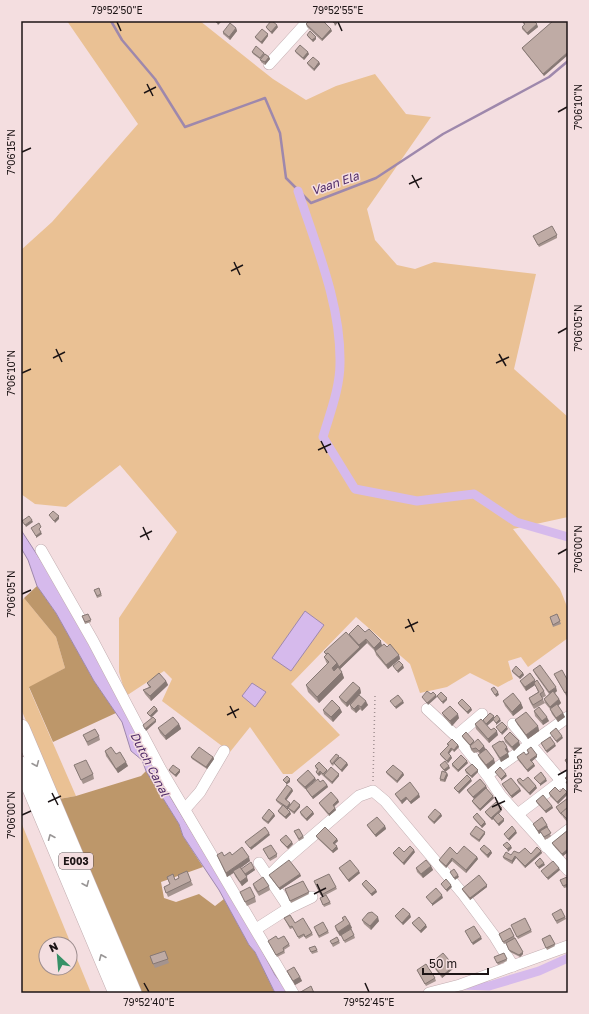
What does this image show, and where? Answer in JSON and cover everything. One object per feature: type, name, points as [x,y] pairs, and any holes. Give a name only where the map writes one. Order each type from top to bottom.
[{"type":"highway","name":"E003","points":[[21,728],[133,993]]},
{"type":"highway","name":"E003","points":[[21,765],[118,993]]},
{"type":"street","points":[[269,64],[308,21]]},
{"type":"street","points":[[41,550],[93,641],[160,768],[293,993]]},
{"type":"street","points":[[427,709],[456,736],[487,775],[501,796],[568,870]]},
{"type":"street","points":[[456,736],[482,714]]},
{"type":"street","points":[[487,775],[568,717]]},
{"type":"street","points":[[513,724],[566,782],[518,814]]},
{"type":"street","points":[[185,809],[200,792],[224,751]]},
{"type":"street","points":[[268,877],[286,859],[354,800],[359,796],[373,791],[385,801],[463,894],[495,937],[513,966]]},
{"type":"street","points":[[546,847],[568,830]]},
{"type":"street","points":[[259,863],[289,908]]},
{"type":"street","points":[[256,929],[289,908],[312,897]]},
{"type":"street","points":[[429,993],[460,985],[568,946]]},
{"type":"path","points":[[373,791],[375,696]]},
{"type":"shaded area","points":[[67,21],[200,21],[273,79],[306,100],[336,86],[375,74],[406,114],[431,117],[367,209],[375,240],[397,265],[415,269],[434,262],[536,274],[514,369],[568,417],[568,517],[513,529],[560,589],[568,609],[568,638],[528,667],[521,657],[508,661],[513,679],[498,687],[470,673],[447,687],[420,693],[410,664],[356,617],[291,684],[340,735],[292,774],[283,774],[250,727],[230,752],[162,701],[172,679],[164,671],[126,696],[119,672],[119,618],[177,532],[120,465],[66,507],[35,504],[21,494],[21,250],[52,222],[138,124]]},
{"type":"shaded area","points":[[37,586],[56,613],[94,681],[116,713],[53,742],[29,687],[65,668],[56,637],[24,598]]},
{"type":"shaded area","points":[[24,598],[56,637],[65,668],[29,688],[76,796],[59,799],[21,709],[21,602]]},
{"type":"shaded area","points":[[146,771],[179,824],[183,836],[203,867],[161,882],[164,898],[176,902],[199,894],[215,906],[224,899],[249,945],[255,952],[275,993],[141,993],[59,799],[76,796],[141,776]]},
{"type":"shaded area","points":[[21,822],[68,936],[38,936],[38,976],[78,976],[78,961],[91,993],[21,993]]},
{"type":"water","name":"Dutch Canal","points":[[21,530],[47,570],[146,744],[145,751],[161,776],[162,783],[251,930],[275,975],[289,993],[275,993],[255,952],[249,945],[219,890],[183,836],[179,824],[146,771],[142,760],[131,751],[122,722],[94,681],[56,613],[37,586],[28,560],[21,548]]},
{"type":"water","points":[[305,611],[324,625],[291,671],[272,658]]},
{"type":"water","points":[[252,683],[266,692],[255,707],[242,696]]},
{"type":"building","points":[[271,21],[277,25],[271,32],[266,27]]},
{"type":"building","points":[[309,21],[323,21],[331,29],[322,39],[306,24]]},
{"type":"building","points":[[522,21],[534,21],[537,24],[527,33],[522,27],[525,24]]},
{"type":"building","points":[[553,21],[568,21],[568,52],[543,74],[522,48]]},
{"type":"building","points":[[230,23],[236,28],[229,37],[223,32]]},
{"type":"building","points":[[262,29],[268,34],[261,42],[255,37]]},
{"type":"building","points":[[310,31],[316,37],[312,40],[307,35]]},
{"type":"building","points":[[300,45],[308,52],[303,58],[295,51]]},
{"type":"building","points":[[256,46],[264,53],[260,58],[252,52]]},
{"type":"building","points":[[265,54],[269,57],[265,62],[260,60]]},
{"type":"building","points":[[313,57],[319,62],[314,69],[307,63]]},
{"type":"building","points":[[552,226],[557,235],[538,245],[533,236]]},
{"type":"building","points":[[53,511],[59,516],[54,521],[49,515]]},
{"type":"building","points":[[29,516],[32,520],[25,525],[22,521]]},
{"type":"building","points":[[39,523],[41,527],[39,529],[41,532],[36,536],[31,528]]},
{"type":"building","points":[[99,588],[101,594],[97,596],[94,590]]},
{"type":"building","points":[[88,614],[91,620],[85,622],[82,616]]},
{"type":"building","points":[[557,614],[560,621],[553,625],[550,617]]},
{"type":"building","points":[[358,625],[365,632],[369,629],[381,641],[374,648],[366,639],[359,645],[349,634]]},
{"type":"building","points":[[346,632],[360,647],[339,667],[328,653],[326,654],[324,652]]},
{"type":"building","points":[[384,644],[387,647],[390,644],[399,655],[386,665],[375,651]]},
{"type":"building","points":[[328,653],[337,663],[332,668],[334,671],[338,667],[342,672],[317,697],[306,685],[329,662],[324,657]]},
{"type":"building","points":[[399,661],[403,665],[397,671],[393,666]]},
{"type":"building","points":[[540,665],[556,687],[549,692],[533,670]]},
{"type":"building","points":[[516,666],[523,673],[519,677],[512,671]]},
{"type":"building","points":[[562,670],[568,681],[568,691],[565,693],[554,674]]},
{"type":"building","points":[[159,673],[166,681],[150,696],[143,690],[151,687],[147,683]]},
{"type":"building","points":[[530,673],[535,680],[525,687],[520,681]]},
{"type":"building","points":[[537,680],[544,691],[540,694],[543,699],[533,705],[529,698],[539,692],[534,683]]},
{"type":"building","points":[[353,682],[360,688],[346,703],[339,697]]},
{"type":"building","points":[[494,687],[498,692],[495,695],[491,689]]},
{"type":"building","points":[[427,691],[431,694],[433,692],[436,695],[427,703],[422,697]]},
{"type":"building","points":[[553,691],[559,699],[550,707],[544,699]]},
{"type":"building","points":[[441,692],[447,698],[442,702],[437,696]]},
{"type":"building","points":[[513,693],[521,703],[512,712],[503,701]]},
{"type":"building","points":[[359,695],[366,701],[361,707],[358,705],[354,709],[350,705]]},
{"type":"building","points":[[398,695],[403,701],[395,707],[390,701]]},
{"type":"building","points":[[462,699],[471,708],[467,712],[458,703]]},
{"type":"building","points":[[332,700],[340,708],[331,717],[323,710]]},
{"type":"building","points":[[557,704],[563,713],[556,718],[550,709]]},
{"type":"building","points":[[154,706],[157,709],[150,716],[147,713]]},
{"type":"building","points":[[450,706],[458,714],[450,721],[442,713]]},
{"type":"building","points":[[539,707],[547,717],[542,721],[534,711]]},
{"type":"building","points":[[526,712],[538,726],[526,735],[515,720]]},
{"type":"building","points":[[490,713],[494,716],[486,724],[483,720]]},
{"type":"building","points":[[497,715],[500,719],[496,723],[493,719]]},
{"type":"building","points":[[153,717],[156,720],[145,729],[143,725]]},
{"type":"building","points":[[173,717],[179,724],[165,736],[158,728]]},
{"type":"building","points":[[481,719],[491,730],[494,728],[497,731],[488,739],[475,724]]},
{"type":"building","points":[[502,722],[507,727],[501,733],[496,727]]},
{"type":"building","points":[[556,728],[562,736],[556,741],[550,733]]},
{"type":"building","points":[[95,729],[99,736],[87,742],[83,735]]},
{"type":"building","points":[[466,732],[474,741],[470,745],[462,736]]},
{"type":"building","points":[[510,732],[519,741],[512,747],[504,738]]},
{"type":"building","points":[[550,737],[555,744],[546,751],[541,743]]},
{"type":"building","points":[[452,739],[458,745],[454,750],[451,748],[448,753],[451,756],[447,761],[440,754],[449,745],[447,744]]},
{"type":"building","points":[[478,739],[484,746],[479,751],[476,748],[472,749],[470,746]]},
{"type":"building","points":[[500,741],[503,741],[507,747],[505,749],[508,753],[500,758],[492,746]]},
{"type":"building","points":[[111,747],[116,754],[120,752],[126,762],[116,769],[105,751]]},
{"type":"building","points":[[199,747],[213,757],[206,767],[191,757]]},
{"type":"building","points":[[531,747],[537,755],[530,760],[534,764],[527,770],[517,757],[524,752],[526,755],[529,753],[527,750]]},
{"type":"building","points":[[486,749],[494,759],[486,765],[478,755]]},
{"type":"building","points":[[336,754],[339,756],[332,764],[330,761]]},
{"type":"building","points":[[461,755],[467,761],[458,770],[452,764]]},
{"type":"building","points":[[340,757],[347,763],[341,770],[334,763]]},
{"type":"building","points":[[568,758],[568,765],[565,760]]},
{"type":"building","points":[[86,760],[93,774],[81,780],[74,765]]},
{"type":"building","points":[[445,761],[449,766],[444,770],[440,765]]},
{"type":"building","points":[[319,762],[327,770],[323,774],[320,771],[318,774],[316,772],[318,769],[315,766]]},
{"type":"building","points":[[472,764],[478,770],[471,776],[465,770]]},
{"type":"building","points":[[173,765],[180,770],[175,775],[169,770]]},
{"type":"building","points":[[393,765],[403,773],[397,781],[386,772]]},
{"type":"building","points":[[331,767],[339,774],[332,782],[324,775]]},
{"type":"building","points":[[500,767],[506,774],[501,779],[495,772]]},
{"type":"building","points":[[308,770],[315,778],[305,787],[297,780]]},
{"type":"building","points":[[442,771],[447,773],[444,780],[440,779]]},
{"type":"building","points":[[541,772],[546,779],[540,784],[534,778]]},
{"type":"building","points":[[467,775],[471,779],[458,792],[454,788]]},
{"type":"building","points":[[287,776],[290,779],[286,783],[283,780]]},
{"type":"building","points":[[528,777],[536,786],[529,793],[517,780],[520,778],[523,781]]},
{"type":"building","points":[[511,778],[520,789],[511,796],[502,784]]},
{"type":"building","points":[[318,779],[320,782],[323,780],[327,785],[312,797],[306,789]]},
{"type":"building","points":[[480,779],[486,786],[473,797],[467,790]]},
{"type":"building","points":[[410,782],[419,794],[410,802],[406,797],[401,801],[395,794]]},
{"type":"building","points":[[287,785],[292,789],[285,799],[290,803],[287,807],[276,800]]},
{"type":"building","points":[[555,787],[560,792],[563,788],[567,792],[557,802],[549,793]]},
{"type":"building","points":[[486,788],[493,796],[480,809],[472,801]]},
{"type":"building","points":[[331,792],[338,800],[333,805],[335,808],[329,814],[319,803]]},
{"type":"building","points":[[543,795],[552,806],[545,811],[536,801]]},
{"type":"building","points":[[568,798],[568,807],[561,814],[556,807]]},
{"type":"building","points":[[294,800],[300,805],[294,812],[288,808]]},
{"type":"building","points":[[496,802],[502,808],[491,818],[485,812]]},
{"type":"building","points":[[283,805],[290,812],[285,817],[278,811]]},
{"type":"building","points":[[307,806],[313,812],[306,819],[300,812]]},
{"type":"building","points":[[568,807],[568,820],[561,813]]},
{"type":"building","points":[[269,809],[274,814],[268,822],[262,818]]},
{"type":"building","points":[[435,809],[441,814],[434,822],[428,817]]},
{"type":"building","points":[[477,813],[485,822],[481,826],[473,817]]},
{"type":"building","points":[[498,813],[504,819],[498,824],[493,818]]},
{"type":"building","points":[[377,817],[385,826],[375,835],[367,825]]},
{"type":"building","points":[[542,817],[547,825],[538,831],[533,824]]},
{"type":"building","points":[[476,826],[485,832],[479,840],[470,834]]},
{"type":"building","points":[[512,826],[516,831],[508,839],[504,834]]},
{"type":"building","points":[[265,827],[269,833],[250,848],[245,842]]},
{"type":"building","points":[[325,827],[337,839],[333,843],[337,846],[332,851],[316,836]]},
{"type":"building","points":[[547,827],[551,833],[544,837],[540,831]]},
{"type":"building","points":[[299,829],[303,836],[299,839],[294,831]]},
{"type":"building","points":[[568,830],[568,849],[562,854],[552,843]]},
{"type":"building","points":[[286,835],[292,842],[287,847],[280,840]]},
{"type":"building","points":[[507,842],[511,846],[507,849],[503,845]]},
{"type":"building","points":[[271,845],[277,854],[269,859],[263,849]]},
{"type":"building","points":[[484,845],[491,851],[487,855],[480,849]]},
{"type":"building","points":[[410,846],[414,850],[403,863],[393,853],[399,847],[404,852]]},
{"type":"building","points":[[464,846],[477,857],[466,870],[452,858],[446,866],[439,860],[450,847],[457,854]]},
{"type":"building","points":[[242,847],[249,857],[226,873],[217,855],[222,852],[224,856],[230,852],[232,855]]},
{"type":"building","points":[[537,847],[541,851],[525,866],[515,856],[512,861],[503,857],[506,852],[511,855],[514,851],[519,853],[525,848],[531,854]]},
{"type":"building","points":[[540,858],[544,863],[538,867],[535,863]]},
{"type":"building","points":[[289,860],[300,874],[279,888],[269,875]]},
{"type":"building","points":[[350,860],[359,871],[348,880],[339,868]]},
{"type":"building","points":[[426,860],[431,866],[421,874],[416,868]]},
{"type":"building","points":[[553,861],[559,868],[547,878],[541,871]]},
{"type":"building","points":[[251,862],[254,868],[245,874],[241,869]]},
{"type":"building","points":[[240,867],[247,877],[240,882],[233,871]]},
{"type":"building","points":[[454,869],[458,875],[454,878],[450,872]]},
{"type":"building","points":[[187,871],[191,881],[166,893],[164,887],[170,884],[167,877],[173,874],[175,880],[179,878],[178,875]]},
{"type":"building","points":[[329,874],[336,887],[321,895],[314,881]]},
{"type":"building","points":[[479,875],[487,885],[470,898],[462,889]]},
{"type":"building","points":[[263,877],[269,886],[258,892],[253,884]]},
{"type":"building","points":[[567,877],[568,884],[563,886],[560,880]]},
{"type":"building","points":[[446,879],[451,885],[446,890],[441,884]]},
{"type":"building","points":[[366,880],[376,890],[371,894],[362,884]]},
{"type":"building","points":[[303,881],[309,892],[290,901],[285,889]]},
{"type":"building","points":[[250,887],[255,897],[245,902],[240,892]]},
{"type":"building","points":[[436,888],[442,895],[432,904],[426,897]]},
{"type":"building","points":[[326,895],[330,902],[323,905],[320,898]]},
{"type":"building","points":[[403,908],[410,914],[402,923],[395,916]]},
{"type":"building","points":[[561,909],[565,917],[556,921],[552,914]]},
{"type":"building","points":[[372,912],[378,917],[370,926],[362,920],[368,913]]},
{"type":"building","points":[[290,915],[295,923],[303,918],[312,933],[305,937],[304,934],[298,937],[292,926],[290,927],[284,918]]},
{"type":"building","points":[[345,916],[350,924],[338,932],[335,926],[344,920],[342,918]]},
{"type":"building","points":[[419,917],[426,925],[420,931],[412,923]]},
{"type":"building","points":[[525,918],[531,930],[517,937],[511,925]]},
{"type":"building","points":[[323,922],[328,931],[319,936],[314,927]]},
{"type":"building","points":[[474,926],[481,937],[472,943],[465,931]]},
{"type":"building","points":[[510,928],[514,936],[503,942],[499,934]]},
{"type":"building","points":[[351,929],[354,935],[344,941],[341,935]]},
{"type":"building","points":[[550,935],[555,944],[546,948],[542,939]]},
{"type":"building","points":[[276,936],[278,939],[284,936],[289,944],[283,948],[284,951],[276,955],[268,941]]},
{"type":"building","points":[[337,937],[339,941],[332,944],[330,941]]},
{"type":"building","points":[[515,938],[523,952],[519,955],[509,950],[506,943]]},
{"type":"building","points":[[315,946],[317,950],[311,952],[309,948]]},
{"type":"building","points":[[165,951],[168,959],[153,964],[150,956]]},
{"type":"building","points":[[443,953],[454,966],[442,976],[431,963]]},
{"type":"building","points":[[504,953],[507,959],[497,963],[494,957]]},
{"type":"building","points":[[426,964],[435,978],[425,984],[417,970]]},
{"type":"building","points":[[294,967],[300,977],[293,981],[287,971]]},
{"type":"building","points":[[311,986],[314,993],[299,993]]},
{"type":"waterway","name":"Vaan Ela","points":[[111,21],[122,40],[155,79],[185,127],[265,98],[280,133],[286,178],[311,203],[376,178],[443,134],[549,77],[568,61]]},
{"type":"waterway","points":[[298,191],[332,297],[339,341],[340,372],[334,400],[323,437],[355,489],[417,501],[474,494],[516,522],[568,537]]},
{"type":"waterway","points":[[462,985],[489,986],[539,971],[568,958]]}]
